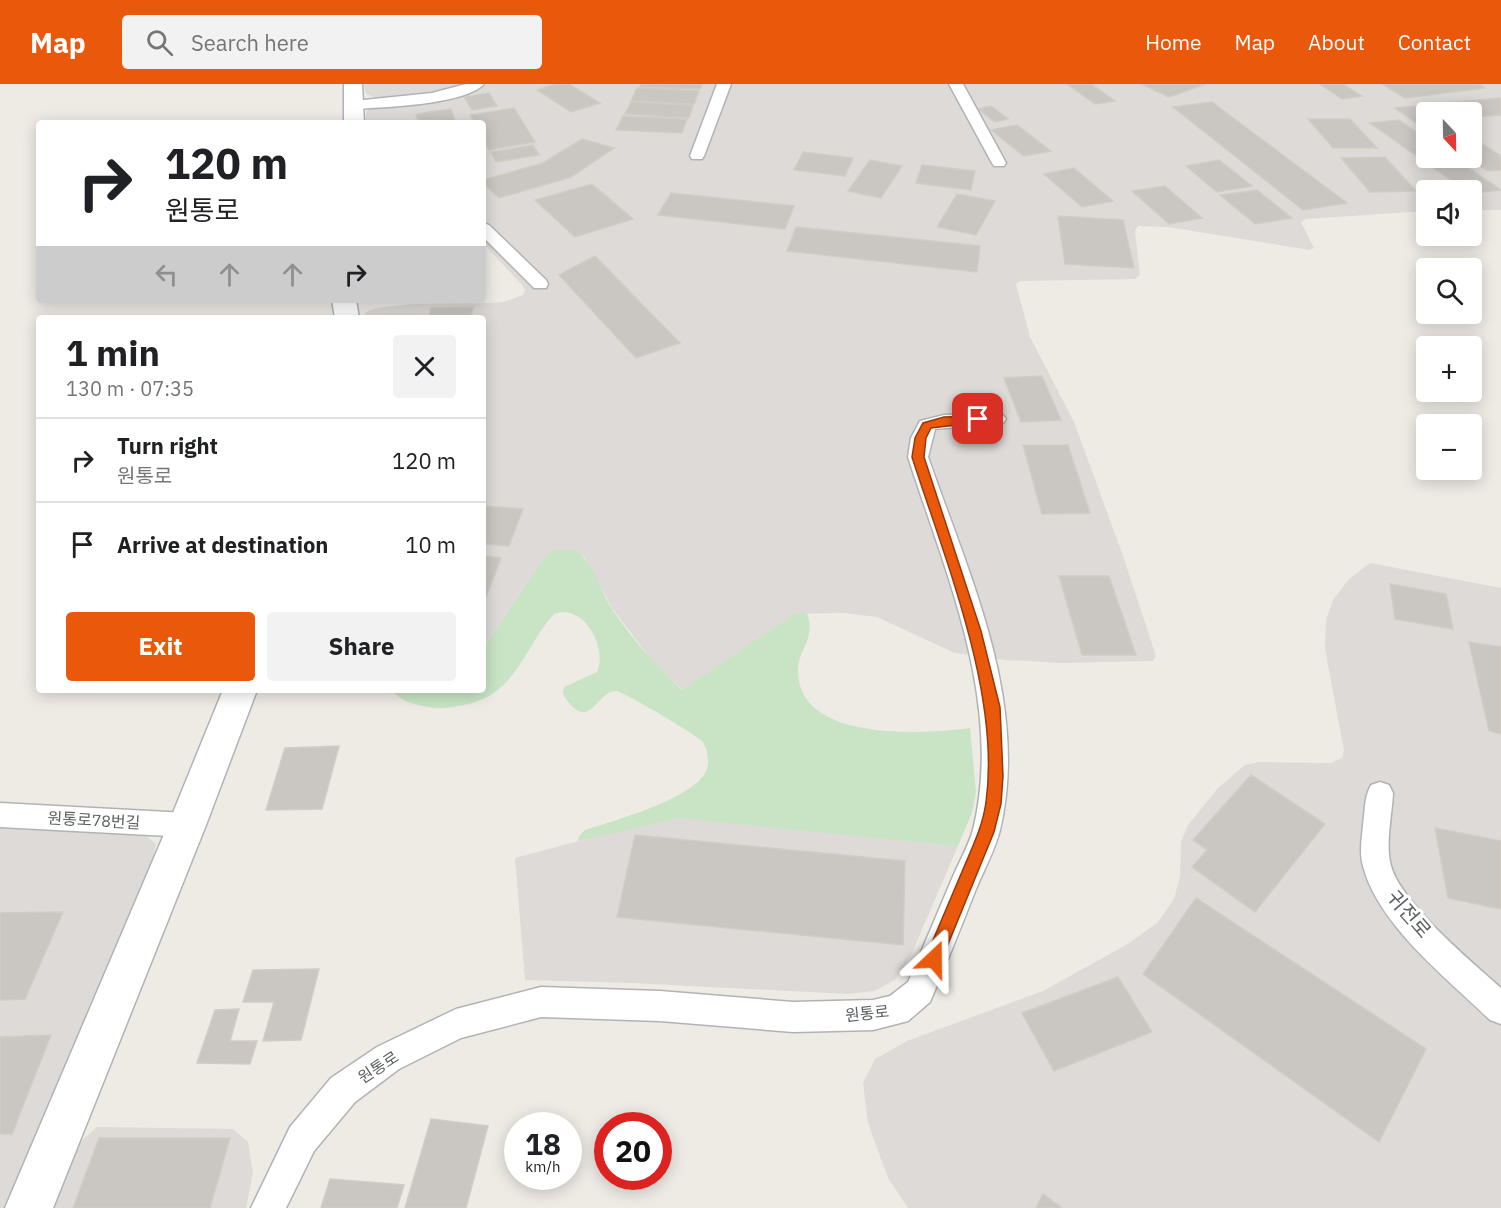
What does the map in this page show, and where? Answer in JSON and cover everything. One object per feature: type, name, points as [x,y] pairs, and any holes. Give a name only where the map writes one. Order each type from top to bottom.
[{"type":"street","points":[[353,84],[354,114]]},
{"type":"street","points":[[29,1208],[188,825],[239,693]]},
{"type":"lane","points":[[354,114],[459,92],[477,84]]},
{"type":"lane","points":[[697,156],[724,84]]},
{"type":"lane","points":[[956,84],[999,163]]},
{"type":"lane","points":[[486,231],[540,284]]},
{"type":"lane","name":"원통로","points":[[268,1208],[303,1139],[344,1090],[388,1058],[456,1024],[541,1002],[660,1006],[793,1017],[873,1015],[897,1010],[919,992],[986,832],[994,804],[996,776],[992,707],[969,612],[918,457],[921,438],[927,425],[996,418]]},
{"type":"lane","name":"귀전로","points":[[1380,794],[1376,866],[1387,890],[1402,912],[1501,1009]]},
{"type":"lane","name":"원통로78번길","points":[[0,815],[188,825]]},
{"type":"shaded area","points":[[364,84],[464,84],[435,92],[377,98],[366,94]]},
{"type":"shaded area","points":[[488,84],[1501,84],[1501,210],[1482,210],[1482,180],[1416,180],[1416,212],[1306,219],[1301,222],[1314,248],[1310,250],[1168,227],[1138,226],[1135,231],[1140,275],[1135,279],[1020,281],[1016,284],[1030,337],[1074,422],[1122,553],[1156,656],[1153,661],[1061,663],[1005,660],[955,653],[877,617],[844,613],[794,614],[683,690],[656,666],[612,608],[584,556],[546,555],[486,645],[486,315],[364,315],[376,308],[412,304],[504,302],[523,295],[525,290],[486,246],[486,120],[365,120],[367,110],[456,97]]},
{"type":"shaded area","points":[[1370,563],[1501,588],[1501,1208],[908,1208],[888,1178],[868,1123],[863,1083],[875,1059],[907,1041],[1043,991],[1128,944],[1158,922],[1174,899],[1180,876],[1181,842],[1188,825],[1218,788],[1245,765],[1259,762],[1331,763],[1342,758],[1344,751],[1325,648],[1326,620],[1333,600],[1349,579]]},
{"type":"shaded area","points":[[680,818],[719,820],[958,846],[911,955],[895,980],[874,991],[848,994],[525,980],[515,858],[628,828]]},
{"type":"shaded area","points":[[0,827],[146,836],[156,844],[152,862],[4,1208],[0,1208]]},
{"type":"shaded area","points":[[97,1127],[233,1129],[248,1142],[253,1173],[246,1208],[53,1208],[79,1143]]},
{"type":"green space","points":[[556,550],[576,550],[588,562],[612,609],[628,631],[682,690],[794,614],[807,613],[810,630],[798,670],[803,694],[818,711],[840,722],[866,729],[924,732],[970,728],[976,792],[972,813],[958,846],[680,818],[578,841],[579,836],[585,830],[636,814],[693,786],[704,775],[708,763],[702,741],[645,705],[621,693],[616,691],[609,693],[586,712],[580,712],[572,706],[563,694],[564,687],[597,672],[600,662],[596,640],[584,621],[565,612],[554,614],[508,681],[482,700],[455,707],[432,708],[408,702],[394,693],[486,693],[486,645],[546,555]]},
{"type":"building","points":[[556,84],[569,84],[600,103],[571,112],[537,90]]},
{"type":"building","points":[[641,84],[702,84],[700,89],[640,87]]},
{"type":"building","points":[[1067,84],[1091,84],[1115,101],[1095,104]]},
{"type":"building","points":[[1141,84],[1206,84],[1169,97]]},
{"type":"building","points":[[1320,84],[1343,84],[1362,96],[1342,99]]},
{"type":"building","points":[[1382,84],[1478,84],[1485,88],[1405,98]]},
{"type":"building","points":[[637,88],[699,91],[694,104],[631,101]]},
{"type":"building","points":[[489,93],[497,106],[472,110],[464,97]]},
{"type":"building","points":[[1500,98],[1501,115],[1482,116],[1482,102],[1453,102]]},
{"type":"building","points":[[631,102],[693,105],[689,118],[625,114]]},
{"type":"building","points":[[1212,102],[1347,203],[1303,210],[1173,107]]},
{"type":"building","points":[[991,106],[1008,119],[995,122],[978,109]]},
{"type":"building","points":[[1416,106],[1416,123],[1395,108]]},
{"type":"building","points":[[514,108],[535,142],[489,150],[486,144],[486,120],[473,120],[470,115]]},
{"type":"building","points":[[451,109],[455,120],[418,120],[416,114]]},
{"type":"building","points":[[623,116],[687,119],[682,133],[616,130]]},
{"type":"building","points":[[1308,119],[1350,119],[1377,148],[1333,148]]},
{"type":"building","points":[[1399,120],[1416,132],[1416,155],[1370,123]]},
{"type":"building","points":[[1017,125],[1051,151],[1024,156],[991,130]]},
{"type":"building","points":[[582,139],[614,148],[571,177],[499,198],[486,186],[486,179],[543,163]]},
{"type":"building","points":[[1482,144],[1501,156],[1501,170],[1488,171],[1482,167]]},
{"type":"building","points":[[533,145],[539,155],[496,162],[491,152]]},
{"type":"building","points":[[803,152],[853,158],[845,176],[794,170]]},
{"type":"building","points":[[1385,157],[1416,191],[1370,192],[1341,158]]},
{"type":"building","points":[[870,160],[902,166],[881,198],[848,191]]},
{"type":"building","points":[[1219,160],[1252,186],[1217,192],[1186,166]]},
{"type":"building","points":[[922,165],[975,171],[971,190],[916,183]]},
{"type":"building","points":[[1074,168],[1113,201],[1082,207],[1044,174]]},
{"type":"building","points":[[1434,168],[1469,168],[1501,190],[1482,192],[1482,180],[1451,180]]},
{"type":"building","points":[[592,184],[633,219],[575,237],[535,200]]},
{"type":"building","points":[[1165,186],[1202,218],[1169,224],[1132,191]]},
{"type":"building","points":[[1257,190],[1292,218],[1255,224],[1220,195]]},
{"type":"building","points":[[671,193],[794,206],[785,229],[658,215]]},
{"type":"building","points":[[957,194],[995,201],[976,235],[937,227]]},
{"type":"building","points":[[1058,216],[1123,220],[1134,268],[1065,264]]},
{"type":"building","points":[[796,227],[980,246],[977,272],[787,251]]},
{"type":"building","points":[[595,256],[680,343],[636,358],[559,275]]},
{"type":"building","points":[[473,307],[472,315],[430,315],[431,308]]},
{"type":"building","points":[[1042,376],[1061,420],[1021,422],[1004,378]]},
{"type":"building","points":[[1023,445],[1068,445],[1090,513],[1042,514]]},
{"type":"building","points":[[486,506],[523,509],[509,546],[486,544]]},
{"type":"building","points":[[486,556],[501,558],[486,597]]},
{"type":"building","points":[[1059,576],[1109,576],[1136,655],[1082,655]]},
{"type":"building","points":[[1390,584],[1446,594],[1453,629],[1395,619]]},
{"type":"building","points":[[1469,642],[1501,647],[1501,734],[1489,731]]},
{"type":"building","points":[[339,746],[322,809],[266,810],[285,748]]},
{"type":"building","points":[[1251,775],[1325,824],[1255,912],[1192,867],[1207,850],[1193,840]]},
{"type":"building","points":[[1435,828],[1501,841],[1501,909],[1448,898]]},
{"type":"building","points":[[635,835],[905,861],[903,945],[617,917]]},
{"type":"building","points":[[1196,898],[1426,1049],[1379,1142],[1143,974]]},
{"type":"building","points":[[63,912],[25,999],[0,1000],[0,913]]},
{"type":"building","points":[[319,969],[301,1040],[263,1041],[274,1002],[243,1002],[253,970]]},
{"type":"building","points":[[1118,977],[1152,1032],[1054,1071],[1022,1013]]},
{"type":"building","points":[[239,1009],[230,1041],[257,1041],[250,1064],[197,1063],[215,1010]]},
{"type":"building","points":[[51,1035],[12,1134],[0,1134],[0,1037]]},
{"type":"building","points":[[431,1119],[488,1126],[466,1208],[405,1208]]},
{"type":"building","points":[[99,1138],[230,1138],[210,1208],[73,1208]]},
{"type":"building","points":[[330,1179],[404,1185],[397,1208],[321,1208]]},
{"type":"building","points":[[1043,1194],[1062,1208],[1036,1208]]},
{"type":"route","points":[[934,959],[986,832],[994,804],[996,776],[992,707],[974,631],[918,457],[921,438],[927,425],[944,421],[978,419]]}]
